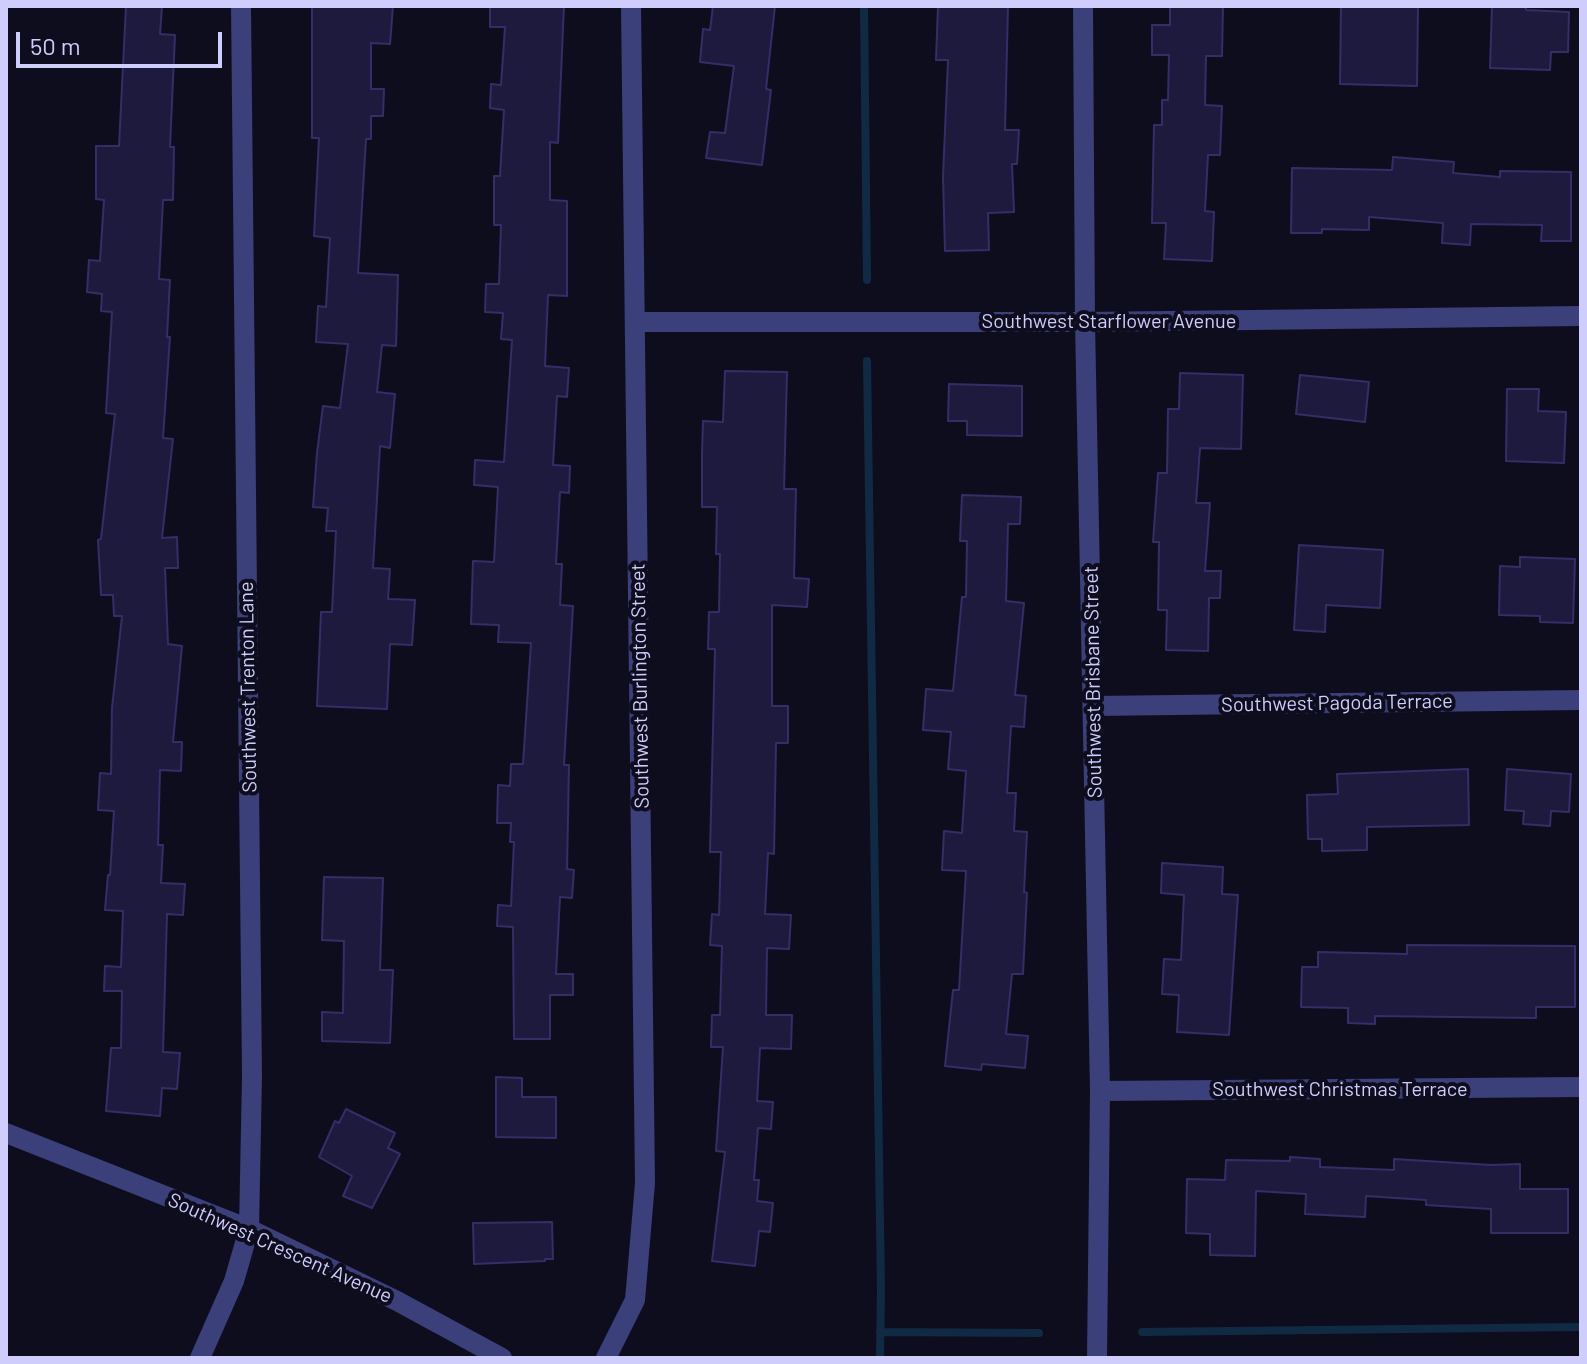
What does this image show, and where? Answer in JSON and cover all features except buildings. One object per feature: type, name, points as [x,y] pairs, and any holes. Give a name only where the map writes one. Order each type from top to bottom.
[{"type":"street","name":"Southwest Trenton Lane","points":[[200,1358],[234,1281],[249,1229],[252,1076],[241,6]]},
{"type":"street","name":"Southwest Burlington Street","points":[[606,1358],[635,1300],[645,1183],[631,6]]},
{"type":"street","name":"Southwest Brisbane Street","points":[[1083,6],[1085,322],[1100,1091],[1097,1358]]},
{"type":"street","name":"Southwest Starflower Avenue","points":[[636,322],[1085,322],[1581,316]]},
{"type":"street","name":"Southwest Pagoda Terrace","points":[[1094,706],[1581,700]]},
{"type":"street","name":"Southwest Christmas Terrace","points":[[1100,1091],[1581,1087]]},
{"type":"street","name":"Southwest Crescent Avenue","points":[[6,1133],[249,1229],[397,1301],[502,1358]]},
{"type":"waterway","points":[[864,6],[867,280]]},
{"type":"waterway","points":[[867,361],[880,1358]]},
{"type":"waterway","points":[[1142,1332],[1581,1327]]},
{"type":"waterway","points":[[880,1332],[1039,1333]]}]
